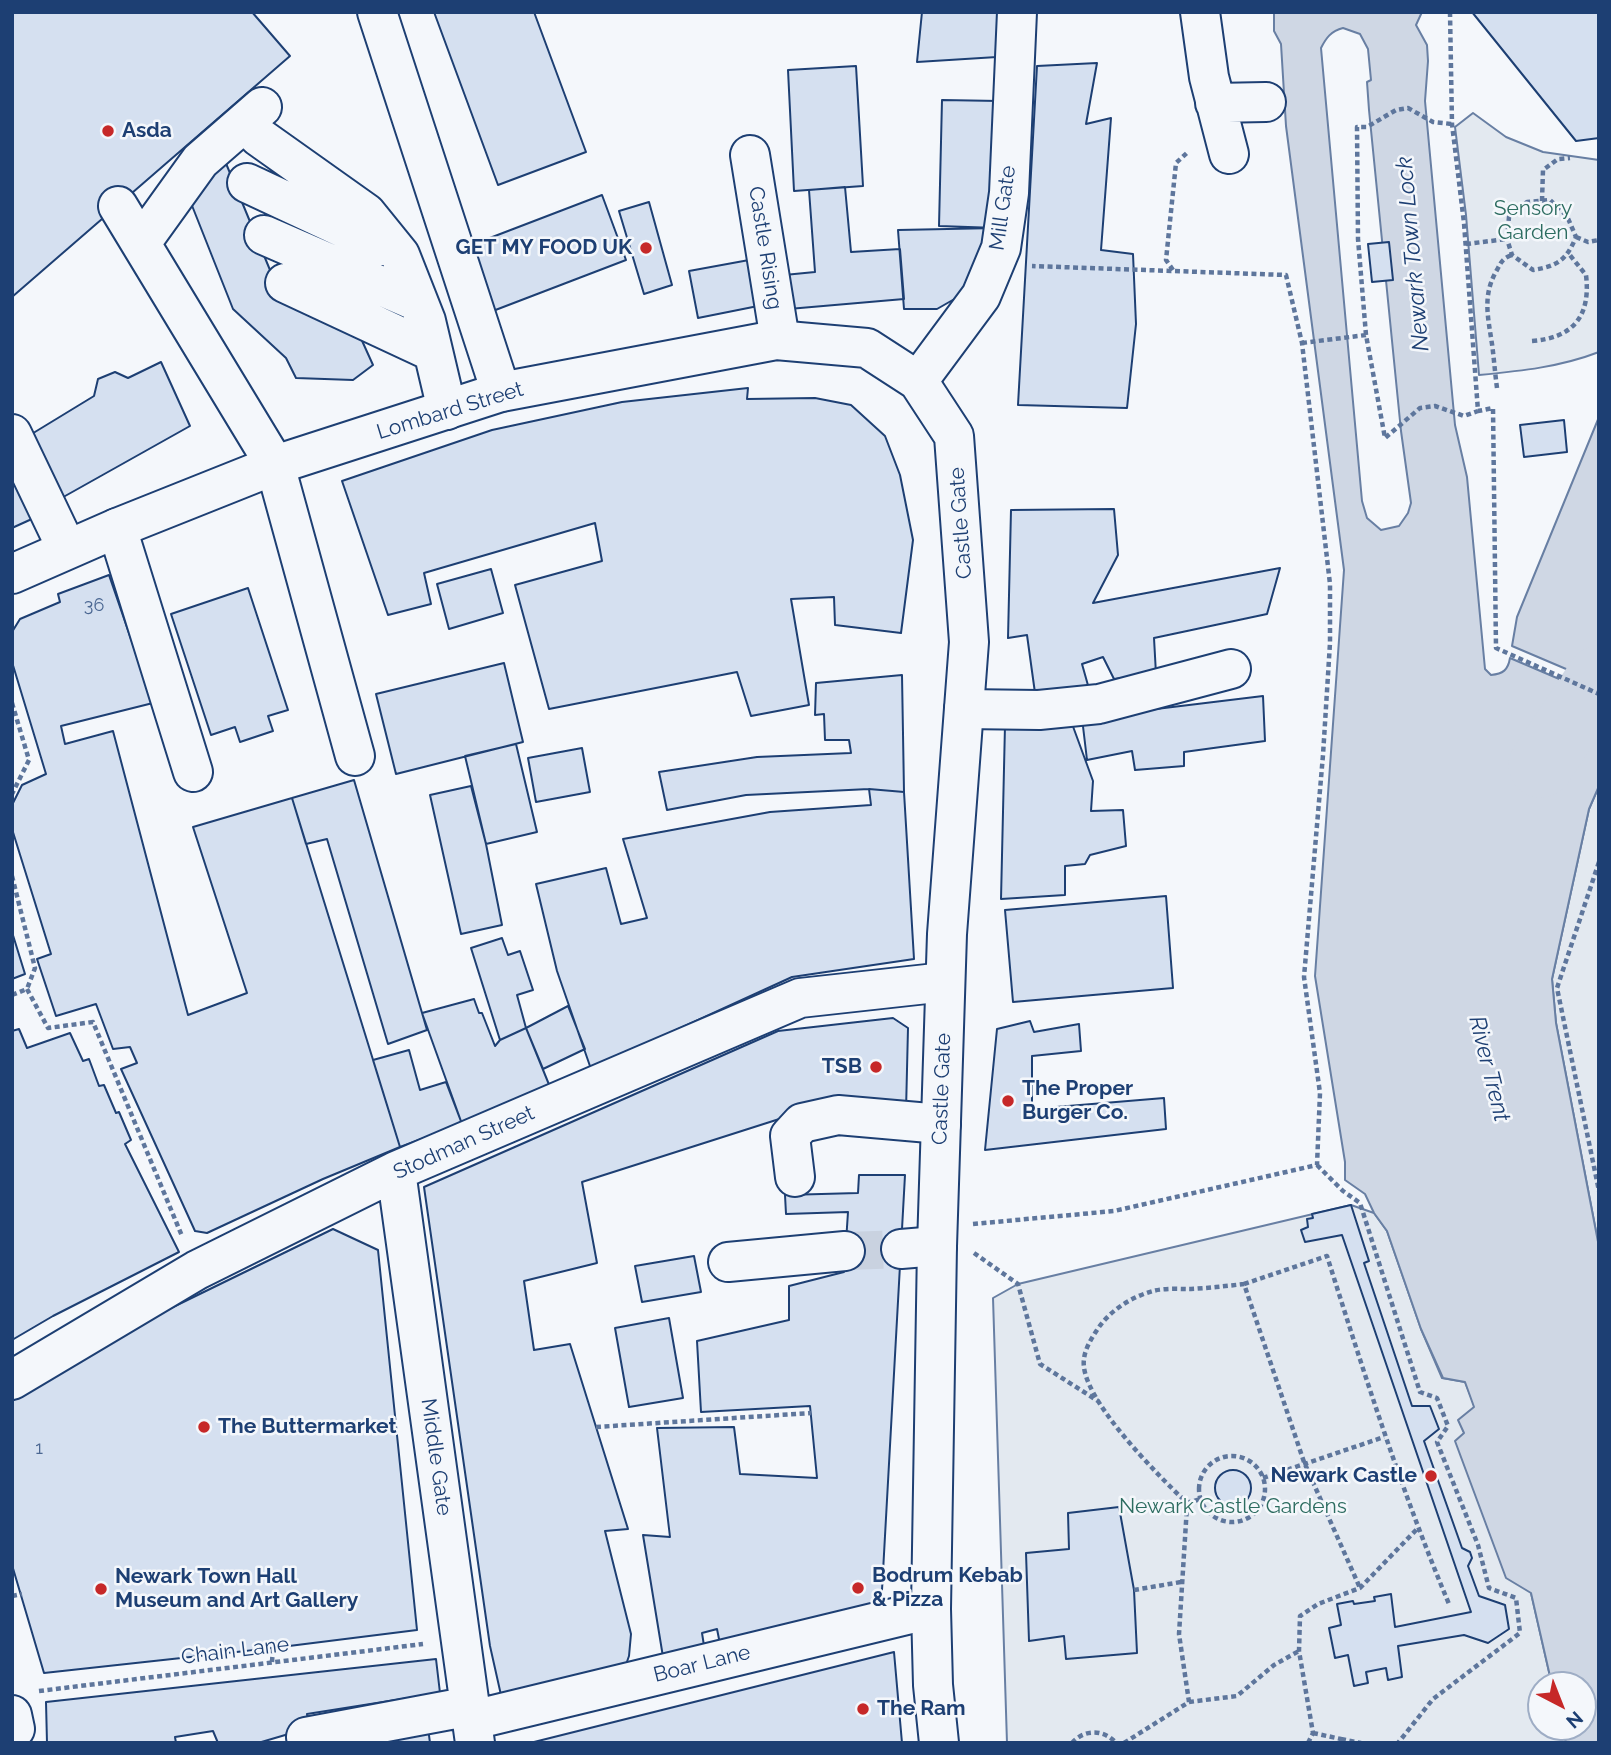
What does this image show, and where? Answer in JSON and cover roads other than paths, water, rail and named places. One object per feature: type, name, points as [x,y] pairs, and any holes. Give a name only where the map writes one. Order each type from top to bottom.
[{"type":"main road","points":[[377,12],[501,392]]},
{"type":"main road","name":"Mill Gate","points":[[918,381],[981,296],[1001,248],[1009,193],[1017,12]]},
{"type":"main road","points":[[1200,12],[1209,77],[1229,154]]},
{"type":"main road","points":[[1215,103],[1266,102]]},
{"type":"main road","points":[[141,243],[200,161],[254,115],[259,137],[366,214],[417,302],[447,410]]},
{"type":"main road","name":"Castle Rising","points":[[750,155],[780,340]]},
{"type":"main road","points":[[117,206],[275,465],[355,756]]},
{"type":"main road","points":[[266,234],[417,302]]},
{"type":"main road","points":[[266,234],[417,302]]},
{"type":"main road","points":[[266,234],[417,302]]},
{"type":"main road","name":"Lombard Street","points":[[12,574],[117,528],[275,465],[501,392],[780,340],[867,348],[918,381],[954,436]]},
{"type":"main road","points":[[12,435],[67,549]]},
{"type":"main road","name":"Castle Gate","points":[[939,1743],[933,1685],[925,1241],[941,1124],[944,982],[969,642],[954,436]]},
{"type":"main road","points":[[117,528],[193,772]]},
{"type":"main road","points":[[964,709],[1039,710],[1099,704],[1231,669]]},
{"type":"main road","name":"Stodman Street","points":[[12,1380],[197,1270],[396,1171],[800,998],[944,982]]},
{"type":"main road","points":[[795,1177],[790,1136],[802,1123],[838,1115],[941,1124]]},
{"type":"main road","name":"Middle Gate","points":[[396,1171],[473,1723]]},
{"type":"main road","points":[[728,1262],[845,1251]]},
{"type":"main road","name":"Boar Lane","points":[[306,1737],[473,1723],[931,1609]]},
{"type":"water","name":"Newark Town Lock","points":[[1274,12],[1422,12],[1416,25],[1427,45],[1425,101],[1455,425],[1467,477],[1485,669],[1491,675],[1502,672],[1508,666],[1510,658],[1599,696],[1599,786],[1589,809],[1552,979],[1556,1023],[1599,1247],[1599,1743],[1566,1743],[1597,1741],[1597,1671],[1549,1671],[1531,1593],[1506,1578],[1455,1441],[1464,1433],[1458,1420],[1474,1407],[1465,1382],[1443,1378],[1421,1329],[1387,1231],[1365,1194],[1345,1180],[1345,1162],[1315,976],[1344,570],[1286,126],[1281,44],[1274,31]],"holes":[[[1343,28],[1360,34],[1368,49],[1371,80],[1367,82],[1369,110],[1401,431],[1411,503],[1399,526],[1381,530],[1367,518],[1362,501],[1321,48],[1329,35]]]},
{"type":"water","points":[[1599,417],[1599,683],[1512,646],[1517,617]]},
{"type":"waterway","name":"River Trent","points":[[1541,765],[1599,678]]},
{"type":"tunnel","points":[[845,1251],[901,1249]]},
{"type":"place","name":"Asda","points":[[108,131]]},
{"type":"place","name":"GET MY FOOD UK","points":[[646,248]]},
{"type":"place","name":"TSB","points":[[876,1067]]},
{"type":"place","name":"The Proper Burger Co.","points":[[1008,1101]]},
{"type":"place","name":"The Buttermarket","points":[[204,1427]]},
{"type":"place","name":"Newark Castle","points":[[1431,1476]]},
{"type":"place","name":"Bodrum Kebab & Pizza","points":[[858,1588]]},
{"type":"place","name":"Newark Town Hall Museum and Art Gallery","points":[[101,1589]]},
{"type":"place","name":"The Ram","points":[[863,1709]]},
{"type":"park label","name":"Sensory Garden","points":[[1533,221]]},
{"type":"park label","name":"Newark Castle Gardens","points":[[1233,1507]]}]
